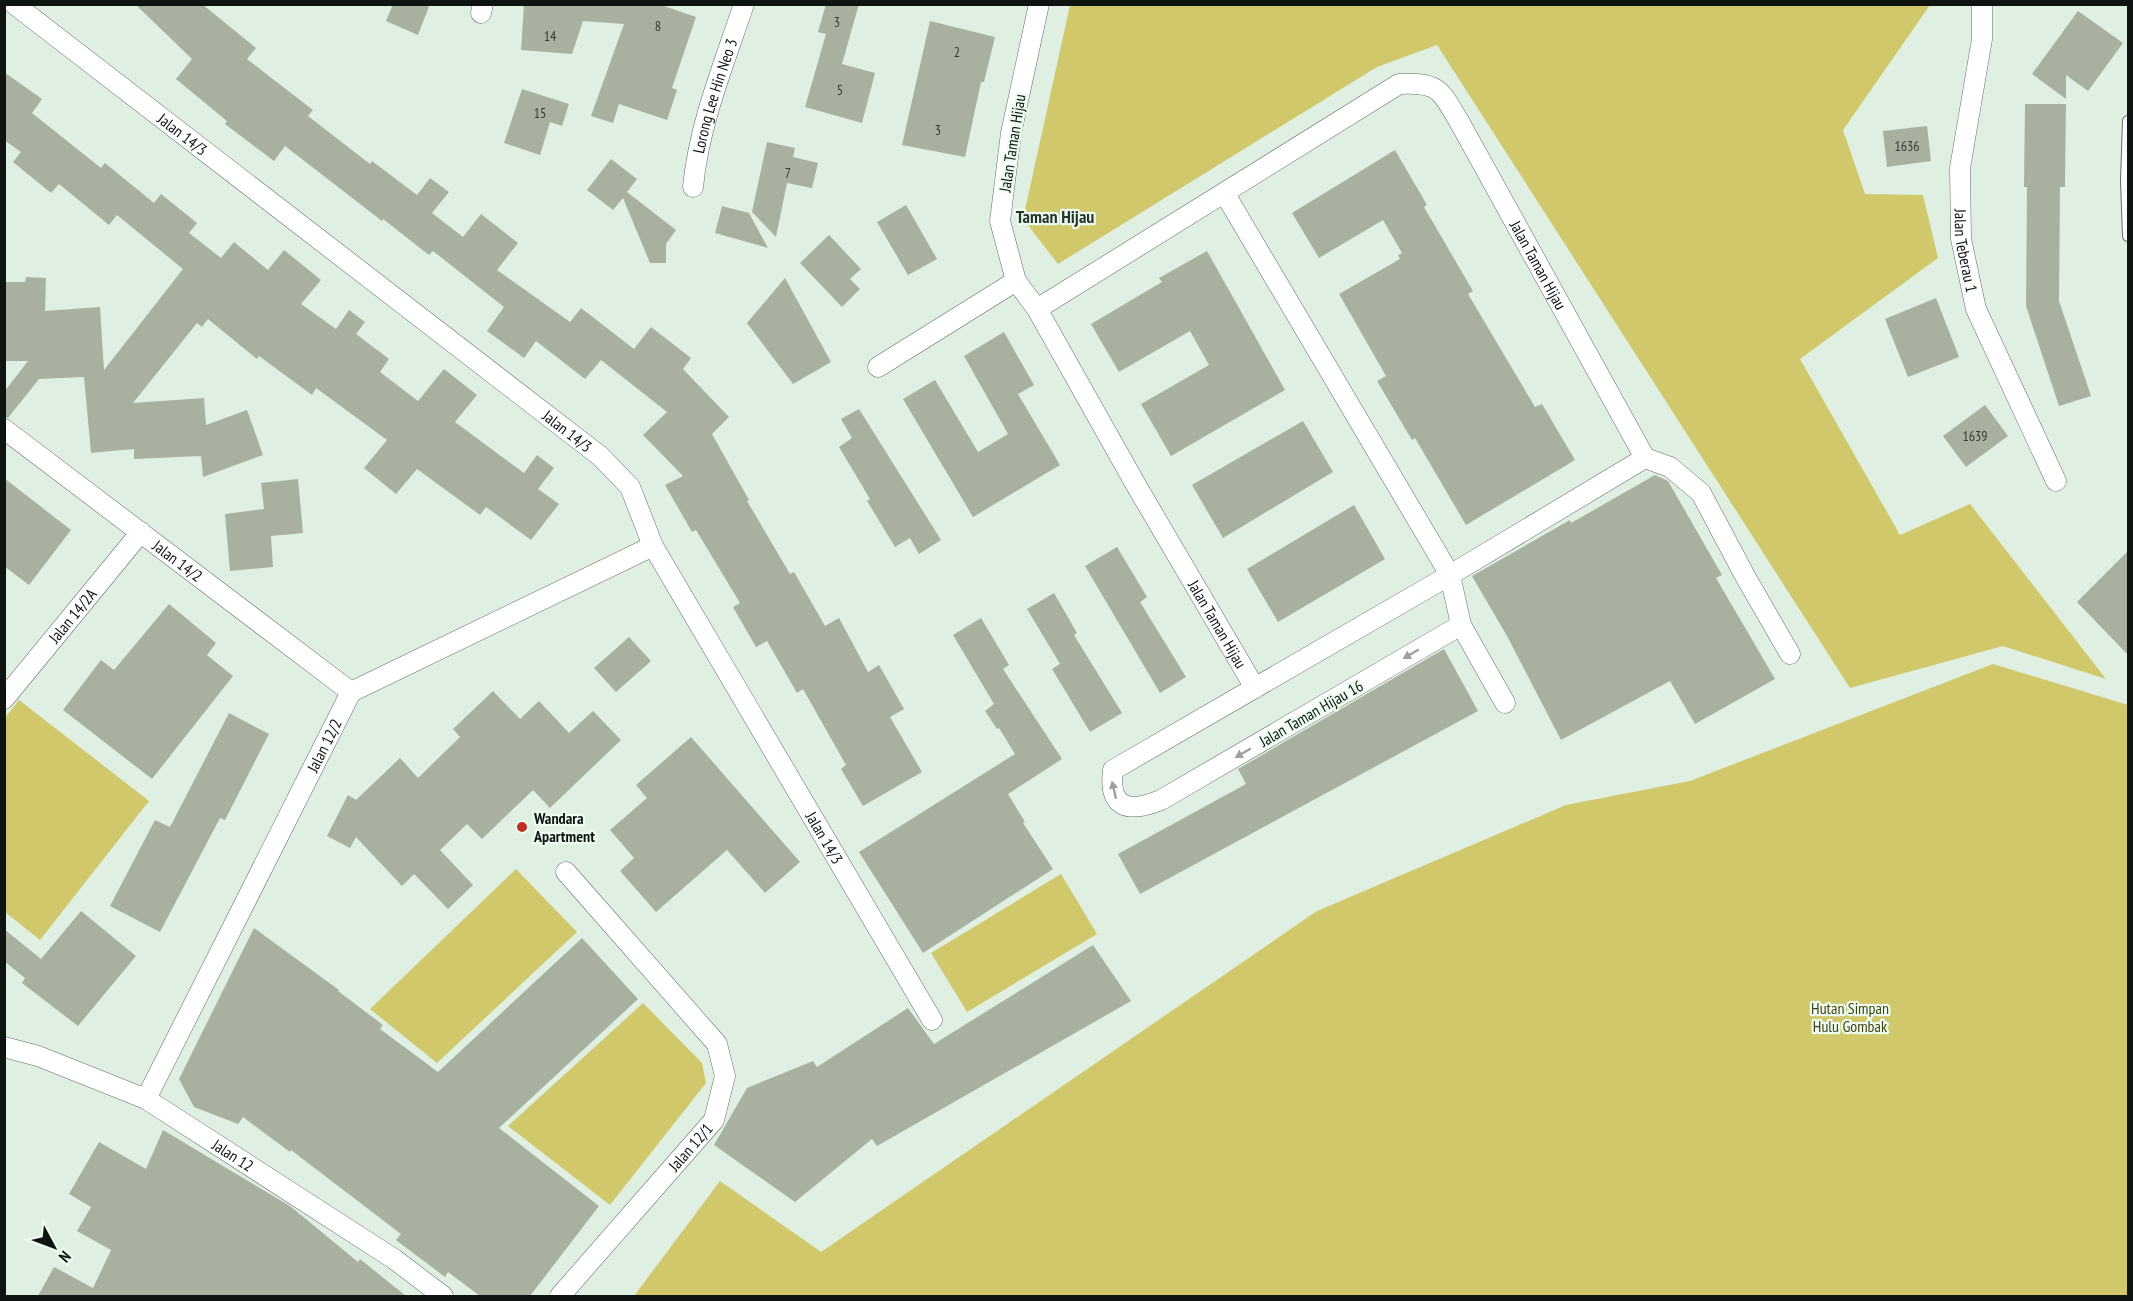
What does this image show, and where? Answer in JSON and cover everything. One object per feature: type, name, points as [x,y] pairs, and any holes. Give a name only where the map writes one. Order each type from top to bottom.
[{"type":"street","name":"Jalan 14/3","points":[[14,4],[600,456],[630,487],[653,546],[932,1020]]},
{"type":"street","name":"Lorong Lee Hin Neo 3","points":[[693,187],[696,156],[703,127],[744,4]]},
{"type":"street","name":"Jalan Taman Hijau","points":[[1039,4],[1011,133],[1000,221],[1017,281],[1037,309],[1136,485],[1255,688]]},
{"type":"street","name":"Jalan Teberau 1","points":[[1982,4],[1982,39],[1960,168],[1961,239],[1976,309],[2056,481]]},
{"type":"street","name":"Jalan Taman Hijau","points":[[1037,309],[1399,84],[1423,83],[1441,92],[1460,123],[1645,458]]},
{"type":"street","points":[[1225,194],[1450,575],[1461,625],[1505,703]]},
{"type":"street","points":[[878,367],[1017,281]]},
{"type":"street","name":"Jalan 14/2","points":[[4,429],[351,692]]},
{"type":"street","points":[[1255,688],[1645,458],[1670,467],[1701,493],[1790,654]]},
{"type":"street","name":"Jalan 14/2A","points":[[4,699],[141,532]]},
{"type":"street","points":[[351,692],[653,546]]},
{"type":"street","name":"Jalan Taman Hijau 16","points":[[1255,688],[1113,770],[1111,787],[1117,801],[1130,807],[1144,807],[1161,800],[1461,625]]},
{"type":"street","name":"Jalan 12/2","points":[[146,1099],[351,692]]},
{"type":"street","name":"Jalan 12/1","points":[[560,1296],[714,1120],[725,1076],[717,1044],[566,872]]},
{"type":"street","name":"Jalan 12","points":[[4,1047],[38,1056],[146,1099],[394,1259],[443,1296]]},
{"type":"lane","points":[[2128,121],[2126,181],[2128,236]]},
{"type":"green space","points":[[1070,5],[1930,5],[1843,130],[1865,194],[1923,195],[1938,258],[1800,359],[1900,535],[1970,504],[2106,679],[2003,646],[1850,688],[1437,45],[1377,67],[1058,264],[1023,219]]},
{"type":"green space","name":"Hutan Simpan Hulu Gombak","points":[[1993,664],[2128,705],[2128,1296],[634,1296],[720,1181],[821,1252],[1317,911],[1566,805],[1690,781]]},
{"type":"green space","points":[[19,700],[149,801],[40,940],[5,912],[5,718]]},
{"type":"green space","points":[[516,869],[577,932],[437,1063],[370,1009]]},
{"type":"green space","points":[[1061,874],[1097,934],[967,1012],[931,953]]},
{"type":"green space","points":[[643,1003],[702,1063],[706,1083],[610,1205],[508,1126]]},
{"type":"building","points":[[135,4],[202,4],[256,48],[247,59],[313,110],[308,116],[370,164],[372,161],[417,195],[430,178],[449,192],[432,213],[463,237],[481,214],[518,243],[497,270],[570,322],[581,308],[634,349],[651,327],[691,358],[683,369],[729,417],[712,434],[749,500],[747,501],[790,574],[794,572],[825,626],[839,618],[868,672],[879,665],[904,709],[890,717],[922,772],[863,806],[841,769],[846,765],[803,689],[797,693],[767,641],[756,647],[733,607],[740,603],[696,530],[692,532],[665,485],[683,476],[643,435],[667,412],[601,360],[585,379],[536,341],[524,358],[487,331],[504,307],[433,251],[429,255],[285,146],[274,161],[225,124],[227,121],[176,79],[192,59]]},
{"type":"building","points":[[393,4],[430,4],[418,35],[386,21]]},
{"type":"building","points":[[524,4],[658,4],[696,17],[672,88],[677,90],[667,120],[619,104],[613,123],[591,116],[624,24],[583,21],[572,54],[521,50]]},
{"type":"building","points":[[826,4],[859,4],[842,64],[875,73],[862,123],[805,107],[826,34],[818,32]]},
{"type":"building","points":[[2078,11],[2123,43],[2088,91],[2066,75],[2066,99],[2032,74]]},
{"type":"building","points":[[930,21],[995,37],[984,82],[981,82],[965,157],[902,145]]},
{"type":"building","points":[[4,72],[42,99],[32,113],[101,168],[105,163],[154,203],[161,194],[197,223],[189,233],[221,258],[234,242],[268,270],[284,250],[321,280],[301,304],[336,329],[349,310],[365,322],[356,334],[389,359],[380,372],[418,401],[444,369],[477,395],[455,422],[524,473],[537,455],[554,468],[538,489],[559,504],[531,540],[486,507],[480,515],[417,469],[396,494],[364,468],[387,440],[316,388],[312,395],[259,356],[257,359],[208,319],[202,327],[197,323],[133,403],[204,398],[206,425],[247,410],[263,455],[203,477],[201,456],[134,459],[134,449],[91,453],[84,377],[39,379],[8,418],[4,417],[4,392],[28,361],[4,361],[4,282],[25,282],[26,277],[46,278],[45,311],[100,307],[104,370],[183,269],[117,215],[109,225],[59,184],[51,193],[13,162],[21,152],[4,140]]},
{"type":"building","points":[[522,89],[569,104],[562,126],[550,122],[540,155],[504,143]]},
{"type":"building","points":[[2025,104],[2066,104],[2065,187],[2060,187],[2059,301],[2091,396],[2059,406],[2026,306]]},
{"type":"building","points":[[1927,126],[1931,161],[1887,167],[1883,131]]},
{"type":"building","points":[[767,142],[795,148],[793,157],[818,163],[812,188],[787,183],[776,237],[752,212]]},
{"type":"building","points":[[1395,150],[1427,205],[1424,207],[1473,291],[1468,294],[1535,407],[1542,404],[1575,460],[1466,525],[1415,438],[1412,440],[1377,381],[1386,376],[1339,294],[1400,259],[1398,255],[1402,253],[1383,220],[1319,258],[1292,213]]},
{"type":"building","points":[[611,159],[637,179],[627,192],[676,230],[666,244],[666,263],[650,263],[623,198],[613,210],[587,190]]},
{"type":"building","points":[[906,205],[937,259],[908,275],[877,222]]},
{"type":"building","points":[[722,206],[749,213],[768,248],[715,233]]},
{"type":"building","points":[[829,235],[861,269],[850,279],[860,289],[842,307],[800,263]]},
{"type":"building","points":[[1207,251],[1285,390],[1171,456],[1141,404],[1209,365],[1190,331],[1119,372],[1091,324],[1162,282],[1159,278]]},
{"type":"building","points":[[785,278],[831,362],[793,384],[747,323]]},
{"type":"building","points":[[1936,298],[1959,357],[1908,377],[1885,319]]},
{"type":"building","points":[[1004,332],[1034,385],[1018,394],[1060,465],[973,517],[903,399],[935,380],[978,452],[1008,434],[964,356]]},
{"type":"building","points":[[1985,405],[2008,436],[1966,467],[1943,436]]},
{"type":"building","points":[[859,409],[941,540],[919,554],[910,538],[895,547],[867,501],[870,499],[839,447],[852,438],[841,419]]},
{"type":"building","points":[[1303,421],[1333,472],[1223,538],[1192,485]]},
{"type":"building","points":[[1655,475],[1668,481],[1722,575],[1716,578],[1775,679],[1695,724],[1670,681],[1561,740],[1507,636],[1472,576]]},
{"type":"building","points":[[4,478],[71,530],[29,585],[4,566]]},
{"type":"building","points":[[298,479],[303,533],[271,536],[273,567],[230,571],[225,514],[264,509],[261,483]]},
{"type":"building","points":[[1354,505],[1385,559],[1278,622],[1247,569]]},
{"type":"building","points":[[1117,547],[1147,597],[1140,602],[1186,677],[1160,693],[1085,566]]},
{"type":"building","points":[[2128,551],[2128,655],[2077,602]]},
{"type":"building","points":[[1054,593],[1077,633],[1074,635],[1122,713],[1090,732],[1052,669],[1060,664],[1027,609]]},
{"type":"building","points":[[169,604],[216,643],[207,655],[233,676],[152,779],[63,710],[101,660],[114,670]]},
{"type":"building","points":[[981,618],[1009,665],[1003,669],[1062,759],[1008,794],[1025,822],[1023,823],[1053,869],[923,953],[859,852],[1015,754],[985,711],[994,704],[953,635]]},
{"type":"building","points":[[629,637],[651,661],[616,692],[594,668]]},
{"type":"building","points":[[1444,649],[1478,711],[1140,894],[1118,854],[1246,784],[1238,769]]},
{"type":"building","points":[[493,691],[520,719],[539,701],[569,733],[593,711],[621,740],[550,808],[533,790],[482,839],[467,824],[440,850],[473,885],[448,909],[414,874],[402,886],[356,837],[350,848],[327,836],[348,795],[356,800],[400,758],[418,778],[460,737],[453,729]]},
{"type":"building","points":[[229,713],[269,734],[225,820],[220,818],[160,932],[110,906],[155,820],[170,827]]},
{"type":"building","points":[[691,737],[800,862],[765,893],[727,850],[656,912],[620,871],[634,858],[610,830],[647,798],[636,785]]},
{"type":"building","points":[[81,911],[136,956],[78,1026],[22,983],[25,978],[4,961],[4,929],[41,959]]},
{"type":"building","points":[[254,928],[339,990],[383,1025],[380,1029],[438,1072],[582,938],[638,999],[499,1128],[599,1206],[530,1296],[480,1296],[448,1272],[445,1277],[396,1240],[401,1234],[291,1150],[290,1152],[243,1117],[238,1124],[194,1107],[179,1079]]},
{"type":"building","points":[[1093,945],[1131,1001],[877,1146],[872,1139],[795,1202],[714,1145],[747,1088],[813,1061],[817,1067],[908,1008],[934,1044]]},
{"type":"building","points":[[163,1130],[290,1206],[358,1262],[360,1259],[406,1296],[38,1296],[54,1267],[93,1288],[111,1250],[77,1231],[91,1207],[69,1194],[99,1142],[146,1169]]},
{"type":"place","name":"Wandara Apartment","points":[[522,827]]},
{"type":"district","name":"Taman Hijau","points":[[1055,217]]}]
